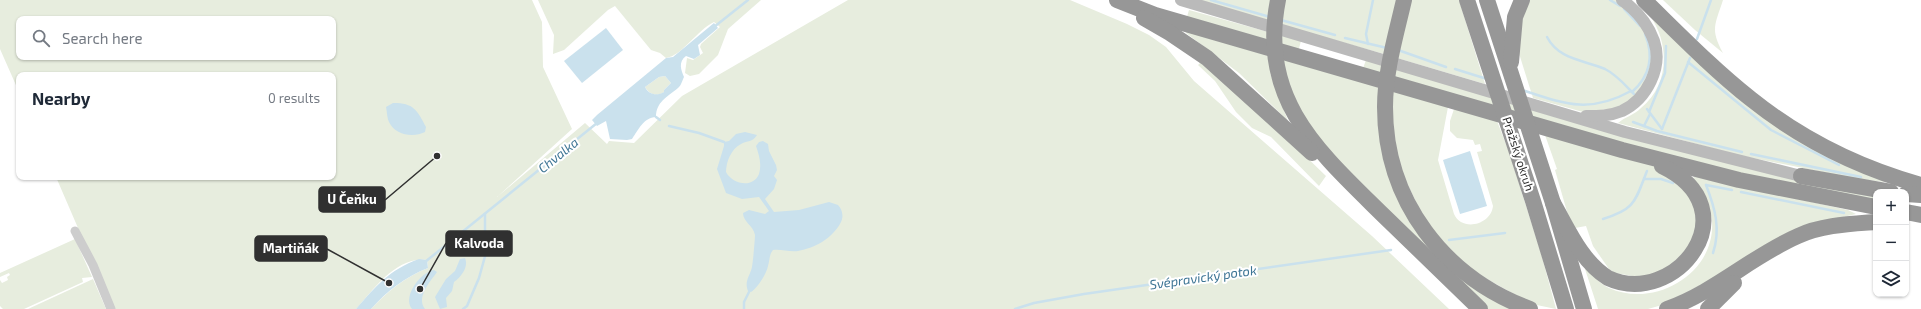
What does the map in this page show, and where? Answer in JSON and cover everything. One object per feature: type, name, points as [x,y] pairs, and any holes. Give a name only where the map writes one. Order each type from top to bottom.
[{"type":"highway","points":[[1114,0],[1170,33],[1208,58],[1307,149],[1359,191]]},
{"type":"highway","points":[[1117,0],[1156,15],[1622,150],[1739,180],[1873,206]]},
{"type":"highway","points":[[1278,0],[1274,40],[1281,83],[1291,108],[1307,134],[1326,157],[1359,191],[1480,309]]},
{"type":"highway","points":[[1404,0],[1387,79],[1385,108],[1388,141],[1395,170],[1406,198],[1427,233],[1446,256],[1468,276],[1493,293],[1530,309]]},
{"type":"highway","name":"Pražský okruh","points":[[1467,0],[1519,155],[1564,305]]},
{"type":"highway","name":"Pražský okruh","points":[[1487,0],[1509,64],[1583,306]]},
{"type":"highway","points":[[1509,64],[1515,17],[1522,0]]},
{"type":"highway","points":[[1644,0],[1728,80],[1780,120],[1811,139],[1847,158],[1884,173],[1921,185]]},
{"type":"highway","points":[[1552,203],[1582,253],[1602,274],[1614,282],[1641,288],[1663,282],[1678,274],[1694,258],[1702,236],[1703,217],[1697,197],[1688,184],[1676,174],[1622,150]]},
{"type":"highway","points":[[1801,176],[1874,189]]},
{"type":"highway","points":[[1909,194],[1921,195]]},
{"type":"highway","points":[[1909,213],[1921,215]]},
{"type":"highway","points":[[1909,221],[1921,221]]},
{"type":"highway","points":[[1667,309],[1700,294],[1776,246],[1799,235],[1815,230],[1873,222]]},
{"type":"highway","points":[[1708,309],[1739,278],[1773,255],[1812,237],[1855,224]]},
{"type":"main road","points":[[1181,0],[1666,143],[1801,176]]},
{"type":"main road","points":[[1551,110],[1586,116],[1610,115],[1622,111],[1633,104],[1647,88],[1656,64],[1654,41],[1639,15],[1622,0]]},
{"type":"street","points":[[74,231],[93,265],[111,309]]},
{"type":"green space","points":[[0,0],[532,0],[542,22],[543,67],[572,129],[497,197],[585,123],[607,144],[609,141],[634,143],[682,96],[848,0],[1070,0],[1127,24],[1149,35],[1166,47],[1194,81],[1372,236],[1449,309],[371,309],[397,285],[428,268],[427,260],[416,260],[405,263],[396,268],[378,284],[356,309],[113,309],[57,180],[336,180],[336,72],[16,72],[16,85],[0,49]]},
{"type":"green space","points":[[538,0],[761,0],[728,29],[718,55],[699,74],[690,76],[685,73],[687,58],[693,60],[703,53],[700,47],[701,44],[720,27],[714,22],[678,53],[666,58],[660,53],[651,50],[615,6],[608,10],[564,50],[553,54],[554,35]]},
{"type":"green space","points":[[1193,0],[1398,0],[1384,54]]},
{"type":"green space","points":[[1409,0],[1459,0],[1485,84],[1397,58]]},
{"type":"green space","points":[[1527,0],[1616,0],[1622,4],[1647,34],[1652,62],[1640,93],[1618,108],[1583,112],[1533,98],[1516,44]]},
{"type":"green space","points":[[1663,0],[1723,0],[1716,21],[1715,32],[1716,38],[1723,53],[1695,30]]},
{"type":"green space","points":[[1189,10],[1301,41],[1298,52],[1186,20]]},
{"type":"green space","points":[[1651,17],[1706,67],[1892,183],[1853,178],[1738,155],[1618,123],[1638,110],[1650,99],[1657,88],[1661,77],[1664,65],[1664,52],[1657,28]]},
{"type":"green space","points":[[1186,31],[1379,86],[1404,205],[1515,309],[1487,309],[1326,150],[1270,73],[1288,121],[1239,73],[1186,33]]},
{"type":"green space","points":[[1366,60],[1873,192],[1873,203],[1739,176],[1362,71]]},
{"type":"green space","points":[[1201,62],[1233,86],[1326,176],[1319,186],[1271,137],[1252,128],[1236,112],[1215,81],[1198,65]]},
{"type":"green space","points":[[665,76],[671,83],[661,94],[656,95],[649,92],[645,87],[659,77]]},
{"type":"green space","points":[[1392,90],[1448,107],[1438,160],[1454,214],[1458,220],[1463,223],[1476,224],[1482,222],[1491,213],[1493,206],[1477,152],[1482,151],[1480,144],[1475,145],[1473,140],[1457,138],[1450,131],[1450,121],[1454,109],[1497,121],[1509,152],[1541,253],[1556,309],[1532,304],[1469,269],[1426,223],[1398,164],[1391,108]]},
{"type":"green space","points":[[1545,135],[1655,166],[1693,198],[1699,237],[1656,280],[1615,273],[1609,269],[1593,246],[1586,226],[1575,228],[1570,222],[1555,170],[1557,169]]},
{"type":"green space","points":[[1693,176],[1848,210],[1856,214],[1839,218],[1730,270],[1662,305],[1648,309],[1598,309],[1585,269],[1586,268],[1600,282],[1609,288],[1627,293],[1645,294],[1663,290],[1679,282],[1693,271],[1704,256],[1711,240],[1712,221],[1707,202]]},
{"type":"green space","points":[[75,239],[92,277],[82,278],[83,282],[24,309],[3,309],[0,306],[0,280],[2,283],[8,280],[7,277],[10,275],[9,273],[0,277],[0,273]]},
{"type":"green space","points":[[93,279],[106,309],[28,309]]},
{"type":"water","points":[[714,23],[718,28],[698,45],[700,55],[694,59],[686,56],[683,58],[681,66],[684,77],[679,87],[666,97],[660,104],[656,112],[656,117],[648,119],[639,128],[632,139],[610,139],[606,121],[597,126],[592,120],[666,58],[673,57]],"holes":[[[665,76],[671,83],[664,90],[664,92],[659,94],[653,94],[645,87],[659,77]]]},
{"type":"water","points":[[606,28],[623,50],[582,83],[564,61]]},
{"type":"water","points":[[393,103],[406,104],[414,109],[426,127],[425,132],[410,135],[395,130],[389,122],[386,107]]},
{"type":"water","points":[[745,132],[757,135],[752,140],[737,146],[734,149],[728,160],[726,168],[726,172],[729,176],[737,182],[742,183],[752,182],[756,179],[759,174],[760,163],[756,146],[759,142],[763,141],[768,144],[769,151],[777,170],[774,176],[777,180],[774,189],[765,199],[774,212],[799,210],[829,202],[838,205],[841,208],[842,215],[842,220],[838,228],[817,245],[798,251],[773,250],[770,255],[764,277],[751,292],[748,291],[747,284],[752,267],[755,235],[743,216],[743,213],[749,210],[765,214],[769,211],[759,197],[742,199],[726,193],[717,169],[724,142],[729,141],[736,134]]},
{"type":"water","points":[[1470,151],[1487,206],[1460,214],[1443,160]]},
{"type":"water","points":[[465,258],[466,265],[464,272],[454,282],[452,291],[446,298],[447,307],[440,309],[435,297],[446,279],[455,271],[460,259]]},
{"type":"water","points":[[419,259],[427,260],[428,268],[397,285],[383,296],[371,309],[356,309],[377,286],[391,274],[408,263]]},
{"type":"water","points":[[434,270],[437,272],[423,295],[422,300],[425,309],[412,309],[409,298],[414,285],[424,275]]},
{"type":"waterway","name":"Chvalka","points":[[714,27],[748,0]]},
{"type":"waterway","points":[[1211,0],[1270,17]]},
{"type":"waterway","points":[[1368,44],[1366,34],[1373,0]]},
{"type":"waterway","points":[[1610,0],[1620,6]]},
{"type":"waterway","name":"Svépravický potok","points":[[1697,39],[1711,0]]},
{"type":"waterway","points":[[1624,9],[1640,26]]},
{"type":"waterway","points":[[1281,20],[1335,35]]},
{"type":"waterway","points":[[1632,92],[1643,79],[1649,65],[1650,58],[1648,42],[1645,34]]},
{"type":"waterway","points":[[1547,37],[1552,45],[1565,55],[1609,71],[1621,80],[1634,94]]},
{"type":"waterway","points":[[1345,38],[1387,48]]},
{"type":"waterway","points":[[1649,112],[1665,73],[1666,46]]},
{"type":"waterway","points":[[1398,50],[1446,67]]},
{"type":"waterway","name":"Svépravický potok","points":[[1662,129],[1690,58]]},
{"type":"waterway","points":[[1688,62],[1771,130],[1839,165]]},
{"type":"waterway","points":[[1455,69],[1487,79]]},
{"type":"waterway","points":[[1522,90],[1564,103],[1577,104],[1602,103],[1631,91]]},
{"type":"waterway","points":[[1647,109],[1662,129]]},
{"type":"waterway","points":[[1650,114],[1644,126],[1657,131],[1742,152]]},
{"type":"waterway","points":[[656,117],[660,120]]},
{"type":"waterway","points":[[1633,122],[1644,126]]},
{"type":"waterway","name":"Chvalka","points":[[425,262],[597,123]]},
{"type":"waterway","points":[[669,126],[699,133],[724,142]]},
{"type":"waterway","points":[[1751,154],[1861,177]]},
{"type":"waterway","name":"Svépravický potok","points":[[1603,219],[1622,212],[1633,202],[1637,197],[1647,171]]},
{"type":"waterway","points":[[1644,179],[1661,179],[1673,183]]},
{"type":"waterway","points":[[1706,185],[1712,202],[1717,227],[1717,235],[1713,253]]},
{"type":"waterway","points":[[1706,185],[1732,190]]},
{"type":"waterway","points":[[1741,192],[1844,213]]},
{"type":"waterway","points":[[463,309],[467,306],[479,278],[487,249],[485,239],[485,214]]},
{"type":"waterway","name":"Svépravický potok","points":[[1449,240],[1505,233]]},
{"type":"waterway","name":"Svépravický potok","points":[[1015,309],[1034,303],[1084,294],[1391,250]]},
{"type":"waterway","points":[[744,309],[744,302],[749,292]]},
{"type":"place","name":"U Čeňku","points":[[437,156]]},
{"type":"place","name":"Martiňák","points":[[389,283]]},
{"type":"place","name":"Kalvoda","points":[[420,289]]}]
